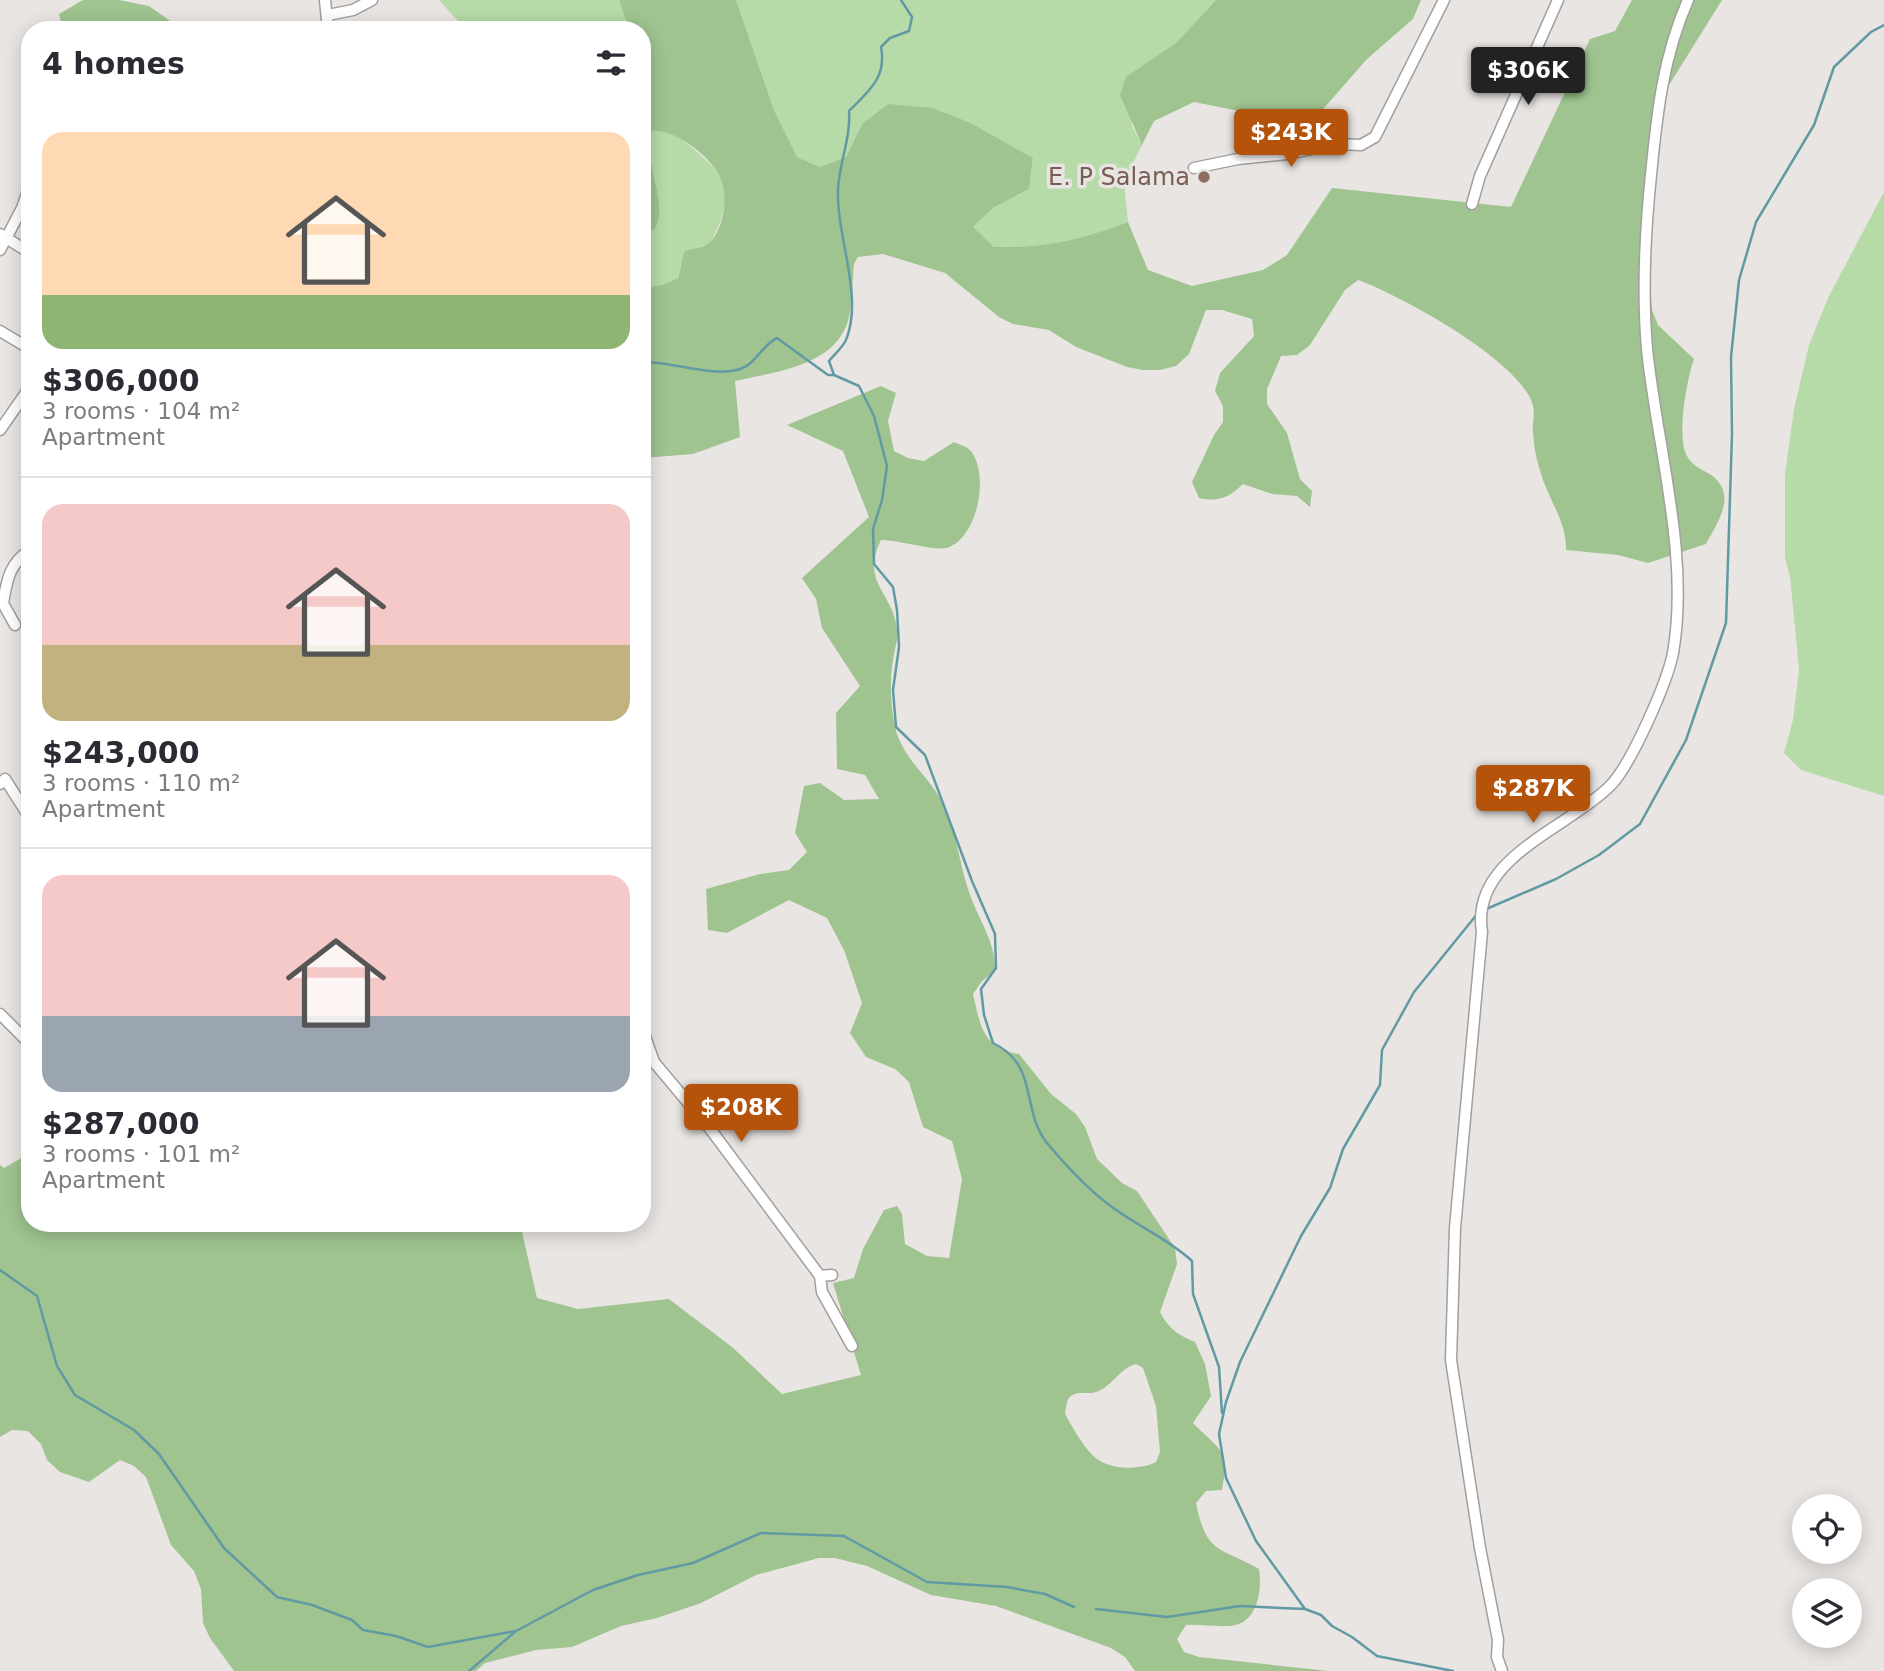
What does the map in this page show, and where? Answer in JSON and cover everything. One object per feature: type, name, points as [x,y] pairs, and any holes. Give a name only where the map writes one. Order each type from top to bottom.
[{"type":"street","points":[[325,0],[328,21]]},
{"type":"street","points":[[328,15],[353,10],[372,0]]},
{"type":"street","points":[[1194,168],[1238,159],[1286,155],[1336,144],[1361,145],[1374,137],[1444,0]]},
{"type":"street","points":[[1472,204],[1480,176],[1558,0]]},
{"type":"street","points":[[1502,1671],[1497,1657],[1498,1640],[1480,1548],[1451,1360],[1454,1242],[1477,1002],[1482,932],[1479,913],[1485,892],[1513,857],[1611,786],[1640,735],[1672,656],[1678,611],[1675,552],[1647,349],[1643,256],[1659,92],[1678,22],[1688,0]]},
{"type":"street","points":[[0,250],[3,236],[21,209]]},
{"type":"street","points":[[3,236],[21,247]]},
{"type":"street","points":[[0,331],[21,344]]},
{"type":"street","points":[[0,430],[21,400]]},
{"type":"street","points":[[15,625],[1,601],[9,570],[21,556]]},
{"type":"street","points":[[0,784],[5,779],[21,804]]},
{"type":"street","points":[[0,1014],[21,1035]]},
{"type":"street","points":[[651,1054],[654,1062],[711,1130],[820,1276],[822,1292],[852,1346]]},
{"type":"street","points":[[820,1276],[832,1275]]},
{"type":"green space","points":[[83,0],[119,0],[149,6],[170,21],[61,21],[59,14]]},
{"type":"green space","points":[[439,0],[619,0],[626,21],[458,21]]},
{"type":"green space","points":[[619,0],[736,0],[774,110],[797,157],[820,167],[846,157],[862,124],[888,104],[933,108],[971,123],[1033,158],[1029,189],[993,208],[973,227],[994,247],[1063,242],[1128,222],[1148,270],[1192,286],[1263,270],[1287,255],[1332,188],[1511,207],[1590,39],[1615,31],[1632,0],[1722,0],[1661,98],[1647,239],[1652,310],[1658,325],[1694,359],[1684,408],[1684,447],[1691,461],[1708,473],[1723,489],[1724,507],[1721,516],[1706,544],[1648,563],[1618,555],[1566,550],[1560,519],[1537,461],[1533,406],[1524,389],[1507,370],[1458,332],[1402,300],[1358,280],[1345,290],[1310,345],[1297,355],[1281,356],[1267,389],[1267,404],[1287,433],[1300,479],[1312,491],[1310,507],[1297,496],[1272,494],[1243,484],[1223,498],[1199,498],[1192,482],[1223,422],[1223,406],[1215,391],[1220,373],[1254,336],[1252,319],[1222,310],[1206,310],[1189,354],[1176,366],[1143,370],[1127,367],[1076,347],[1049,330],[1013,324],[999,317],[945,273],[883,254],[858,257],[854,264],[847,324],[828,350],[800,365],[735,381],[740,437],[693,454],[651,457],[651,287],[678,278],[684,252],[707,245],[714,237],[724,212],[724,193],[723,184],[715,169],[691,145],[661,131],[652,131],[651,137],[651,21],[626,21]]},
{"type":"green space","points":[[736,0],[1216,0],[1176,43],[1126,78],[1132,126],[1142,145],[1124,181],[1128,222],[1062,242],[994,247],[973,227],[993,208],[1029,189],[1033,158],[971,123],[933,108],[862,124],[846,157],[820,167],[797,157],[774,110]]},
{"type":"green space","points":[[1216,0],[1421,0],[1413,19],[1367,59],[1309,125],[1194,102],[1154,121],[1142,145],[1120,95],[1126,77],[1176,43]]},
{"type":"green space","points":[[660,130],[684,141],[718,173],[725,194],[720,221],[708,245],[694,249],[686,255],[678,278],[651,287],[651,230],[654,230],[658,205],[651,162],[652,131]]},
{"type":"green space","points":[[651,161],[659,208],[654,230],[651,230]]},
{"type":"green space","points":[[1884,192],[1884,796],[1801,770],[1784,753],[1793,720],[1799,669],[1790,576],[1785,559],[1785,474],[1794,409],[1809,345],[1829,296]]},
{"type":"green space","points":[[881,386],[896,393],[888,421],[894,451],[908,458],[924,461],[954,442],[969,449],[976,459],[980,488],[978,504],[966,532],[957,542],[941,549],[881,540],[875,555],[876,577],[890,606],[897,629],[891,688],[893,717],[906,753],[936,791],[946,811],[969,892],[993,950],[995,971],[982,981],[973,994],[985,1034],[998,1047],[1019,1054],[1051,1094],[1076,1114],[1085,1127],[1097,1159],[1122,1183],[1137,1191],[1175,1248],[1177,1264],[1160,1312],[1175,1331],[1195,1342],[1205,1364],[1211,1396],[1193,1423],[1216,1445],[1223,1457],[1224,1466],[1222,1490],[1206,1491],[1196,1503],[1200,1520],[1210,1541],[1217,1547],[1259,1569],[1260,1584],[1257,1602],[1244,1622],[1230,1626],[1186,1625],[1177,1639],[1184,1652],[1199,1657],[1329,1671],[1135,1671],[1125,1657],[1111,1648],[996,1606],[931,1595],[867,1566],[835,1558],[819,1558],[756,1575],[701,1603],[657,1618],[621,1626],[572,1647],[536,1650],[485,1663],[476,1671],[234,1671],[210,1638],[203,1623],[201,1589],[194,1571],[171,1545],[146,1477],[134,1466],[120,1460],[89,1482],[60,1472],[47,1460],[41,1444],[28,1431],[12,1430],[0,1437],[0,1165],[4,1168],[21,1158],[21,1232],[522,1232],[537,1298],[578,1309],[669,1299],[732,1347],[782,1394],[861,1375],[833,1283],[854,1278],[863,1249],[884,1210],[897,1206],[902,1214],[905,1244],[927,1256],[949,1258],[962,1179],[952,1141],[923,1127],[909,1082],[895,1069],[866,1057],[850,1033],[862,1003],[844,950],[827,918],[789,900],[727,933],[708,930],[706,889],[760,874],[789,870],[807,852],[795,833],[804,786],[820,783],[844,800],[879,799],[865,775],[837,769],[836,713],[860,686],[822,628],[816,599],[802,578],[869,517],[843,451],[787,425]],"holes":[[[1136,1364],[1143,1368],[1156,1406],[1160,1452],[1156,1462],[1126,1468],[1097,1459],[1079,1438],[1065,1414],[1068,1400],[1072,1396],[1102,1390],[1125,1369]]]},
{"type":"waterway","points":[[901,0],[912,17],[909,31],[890,38],[881,47],[879,75],[849,111],[838,190],[851,285],[851,323],[846,340],[829,361],[834,375],[859,386],[874,416],[887,466],[882,500],[873,529],[874,564],[893,587],[897,610],[899,647],[893,690],[896,727],[925,755],[972,881],[995,934],[996,968],[981,989],[984,1015],[993,1043],[1008,1053],[1024,1076],[1039,1130],[1060,1158],[1108,1204],[1192,1261],[1193,1294],[1219,1367],[1222,1413]]},
{"type":"waterway","points":[[1484,910],[1556,879],[1599,855],[1640,824],[1686,740],[1726,623],[1732,434],[1731,357],[1739,280],[1756,222],[1814,125],[1834,67],[1871,32],[1884,25]]},
{"type":"waterway","points":[[651,362],[718,372],[740,369],[777,338],[828,375],[834,375]]},
{"type":"waterway","points":[[1305,1609],[1256,1541],[1226,1478],[1219,1434],[1226,1402],[1240,1362],[1301,1236],[1330,1188],[1343,1149],[1380,1085],[1382,1050],[1414,992],[1478,913]]},
{"type":"waterway","points":[[0,1270],[37,1296],[57,1366],[75,1395],[134,1430],[159,1454],[224,1548],[277,1597],[312,1605],[352,1620],[363,1630],[396,1636],[428,1647],[516,1631]]},
{"type":"waterway","points":[[469,1671],[516,1631],[593,1590],[638,1575],[693,1563],[761,1533],[844,1536],[927,1582],[1007,1587],[1045,1594],[1074,1607]]},
{"type":"waterway","points":[[1096,1609],[1167,1617],[1240,1606],[1305,1609],[1321,1615],[1332,1626],[1377,1656],[1453,1671]]},
{"type":"place","name":"E. P Salama","points":[[1204,177]]}]
